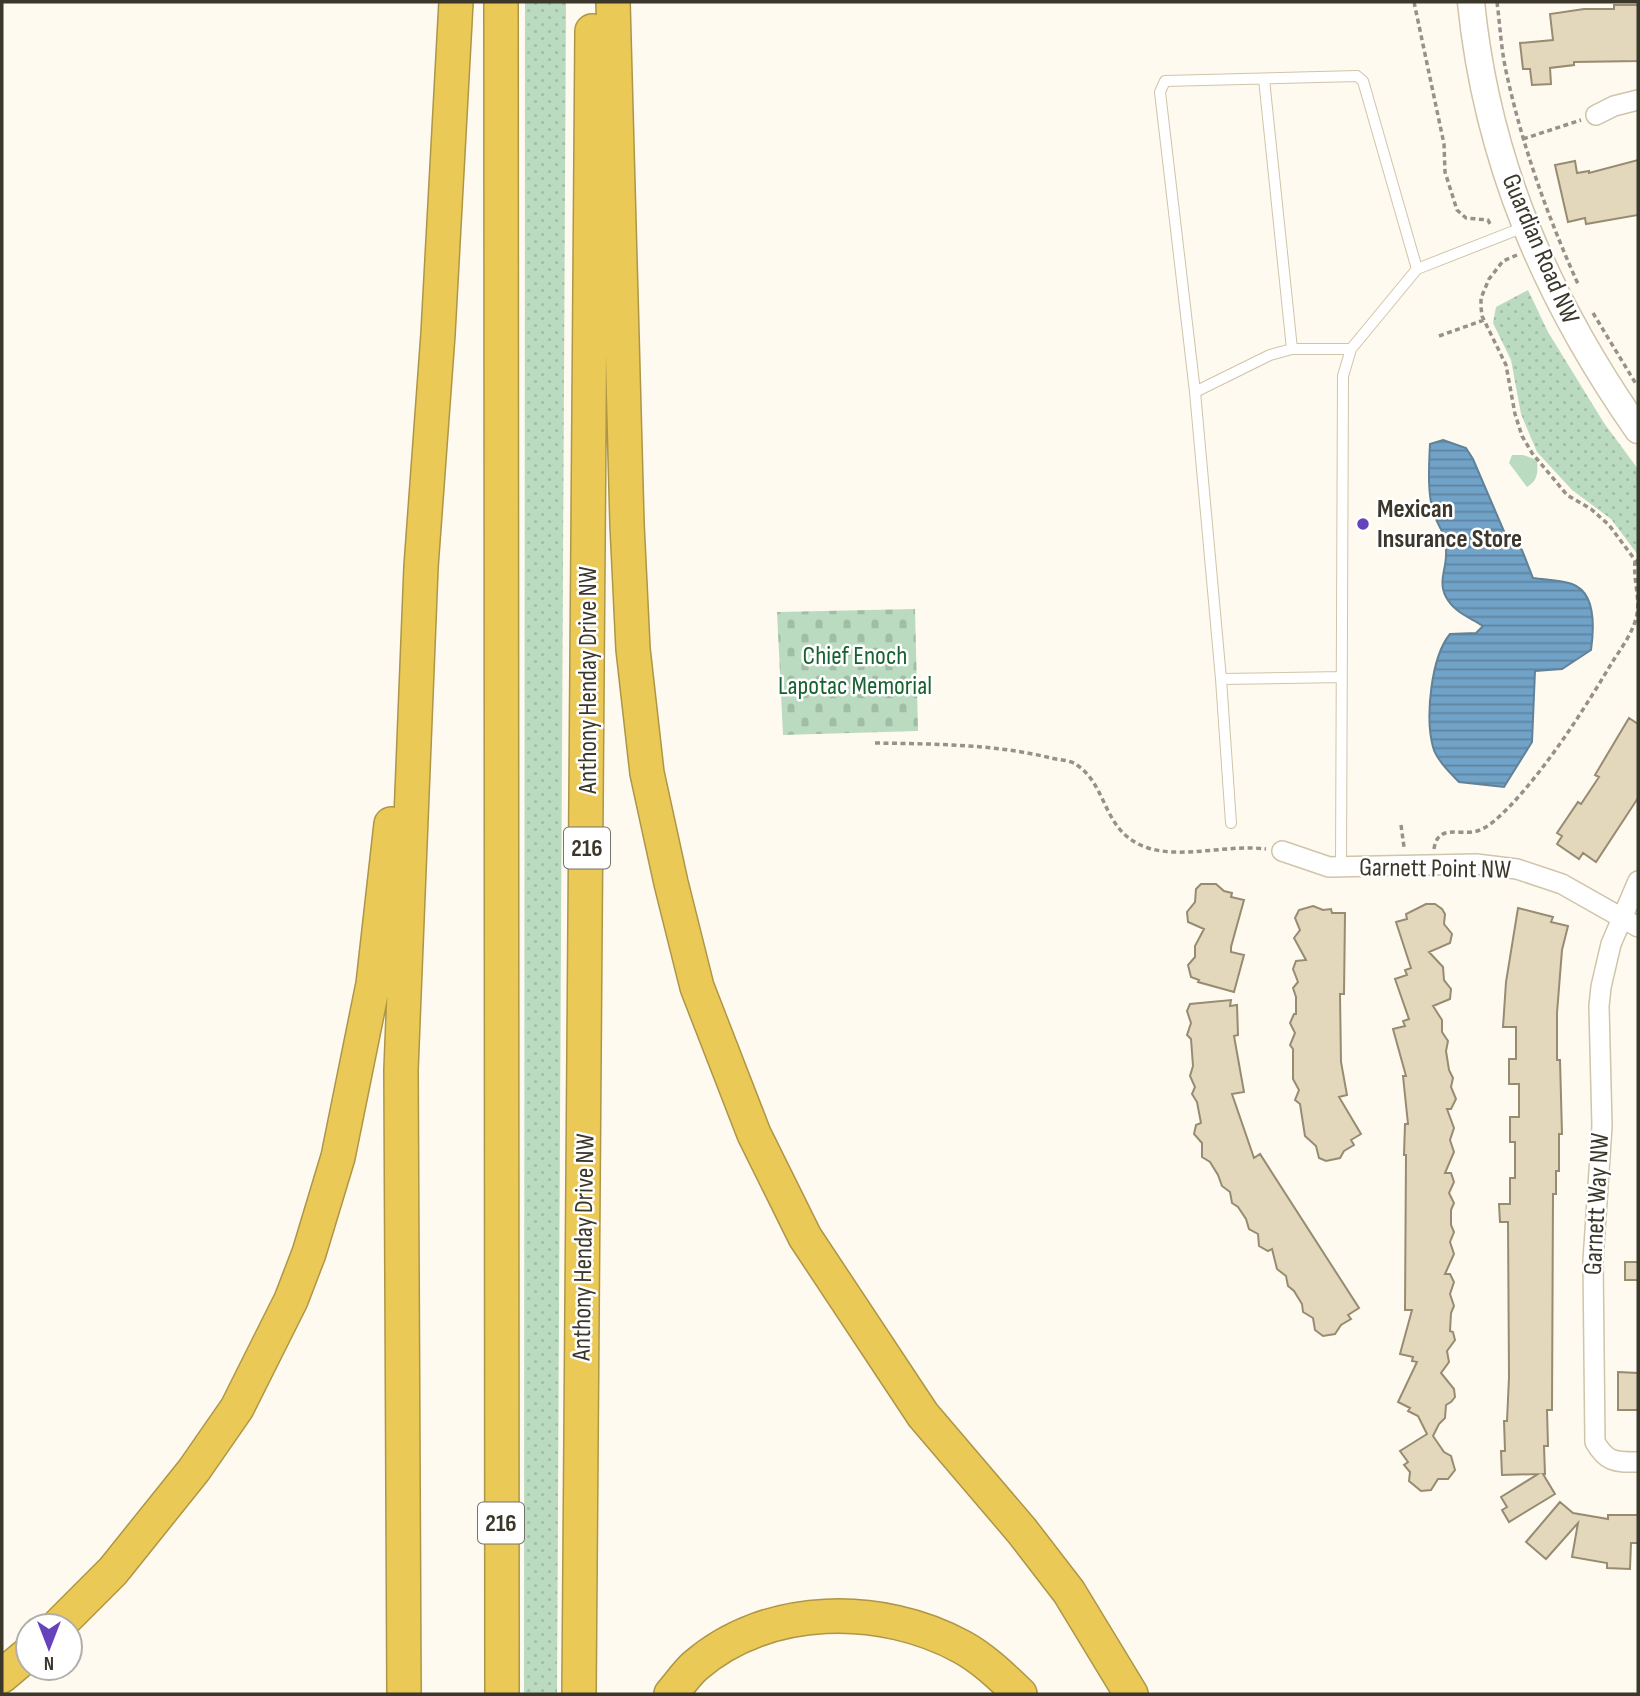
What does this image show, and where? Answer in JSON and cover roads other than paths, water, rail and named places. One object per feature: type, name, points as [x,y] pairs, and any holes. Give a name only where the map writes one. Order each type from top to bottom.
[{"type":"highway","points":[[404,1694],[401,1070],[421,568],[438,334],[456,2]]},
{"type":"highway","name":"216","points":[[501,2],[502,1694]]},
{"type":"highway","name":"Anthony Henday Drive NW","points":[[579,1694],[592,2]]},
{"type":"highway","points":[[613,2],[627,524],[633,649],[647,773],[697,987],[754,1134],[805,1237],[923,1415],[1022,1531],[1069,1592],[1130,1694]]},
{"type":"highway","points":[[72,1612],[113,1571],[194,1471],[230,1419],[281,1322],[309,1253],[338,1157],[373,984],[421,568]]},
{"type":"highway","points":[[1069,1592],[1111,1694]]},
{"type":"highway","points":[[671,1694],[695,1666],[750,1634],[799,1620],[852,1616],[877,1618],[937,1634],[990,1667],[1020,1694]]},
{"type":"main road","name":"Guardian Road NW","points":[[1472,7],[1487,104],[1506,172],[1530,238],[1551,286],[1591,360],[1638,430]]},
{"type":"street","points":[[1596,115],[1614,106],[1638,100]]},
{"type":"street","name":"Garnett Point NW","points":[[1282,851],[1319,864],[1341,867],[1476,864],[1531,873],[1562,884],[1630,922]]},
{"type":"street","name":"Garnett Way NW","points":[[1638,881],[1630,922],[1606,964],[1599,1006],[1602,1105],[1593,1238],[1595,1442],[1605,1457],[1621,1462],[1638,1462]]},
{"type":"lane","points":[[1231,823],[1195,392],[1160,92],[1165,81],[1357,76],[1363,81],[1417,269]]},
{"type":"lane","points":[[1264,79],[1292,349]]},
{"type":"lane","points":[[1341,867],[1343,376],[1351,349],[1417,269],[1496,239],[1530,238]]},
{"type":"lane","points":[[1195,392],[1270,355],[1292,349],[1351,349]]},
{"type":"lane","points":[[1221,679],[1342,677]]},
{"type":"water","points":[[1443,440],[1466,448],[1506,536],[1522,550],[1533,578],[1572,584],[1586,595],[1592,612],[1591,650],[1562,669],[1535,671],[1532,742],[1504,787],[1459,782],[1444,766],[1433,747],[1431,688],[1443,644],[1450,634],[1476,633],[1483,626],[1453,607],[1444,592],[1442,581],[1446,547],[1430,498],[1429,479],[1430,444]]},
{"type":"place","name":"Mexican Insurance Store","points":[[1363,524]]},
{"type":"park label","name":"Chief Enoch Lapotac Memorial","points":[[855,671]]}]
